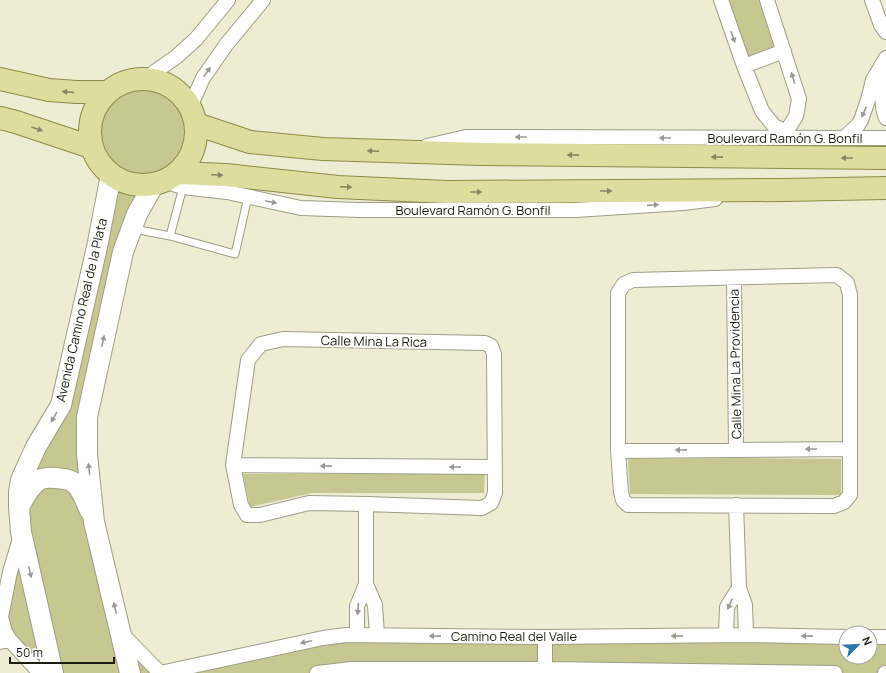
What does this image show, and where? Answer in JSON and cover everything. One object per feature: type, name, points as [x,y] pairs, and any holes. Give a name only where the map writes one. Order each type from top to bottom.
[{"type":"main road","points":[[94,522],[87,454],[87,417],[123,252],[137,214],[170,181],[189,159],[196,142],[193,115],[179,92],[164,82],[146,78],[129,79],[114,86],[101,98],[92,113],[89,130],[91,147],[99,162],[111,175],[126,183],[144,186],[170,181]]},
{"type":"main road","points":[[0,79],[49,90],[107,92]]},
{"type":"main road","name":"Boulevard Ramón G. Bonfil","points":[[193,115],[250,142],[323,149],[398,152],[886,158]]},
{"type":"main road","points":[[0,118],[91,147]]},
{"type":"main road","name":"Avenida Camino Real de la Plata","points":[[53,673],[21,532],[19,492],[21,480],[36,447],[61,405],[111,175]]},
{"type":"main road","name":"Boulevard Ramón G. Bonfil","points":[[170,181],[226,175],[338,187],[447,192],[886,188]]},
{"type":"main road","points":[[19,507],[28,491],[40,480],[54,477],[72,482],[84,496],[94,522],[130,673]]},
{"type":"street","points":[[146,78],[176,57],[196,40],[228,0]]},
{"type":"street","points":[[193,115],[203,78],[226,45],[264,0]]},
{"type":"street","points":[[721,0],[744,66],[762,111],[774,126],[786,135],[796,116],[799,99],[768,0]]},
{"type":"street","points":[[872,0],[881,25],[886,32]]},
{"type":"street","points":[[744,66],[784,51]]},
{"type":"street","points":[[886,57],[883,108],[886,118]]},
{"type":"street","points":[[844,138],[858,125],[861,120],[873,80],[886,57]]},
{"type":"street","name":"Boulevard Ramón G. Bonfil","points":[[398,152],[466,137],[786,135],[844,138],[886,138]]},
{"type":"street","name":"Boulevard Ramón G. Bonfil","points":[[170,181],[301,208],[359,210],[576,210],[683,203],[783,190]]},
{"type":"street","name":"Calle Mina La Providencia","points":[[837,275],[847,283],[850,295],[850,449],[850,495],[844,502],[834,506],[628,505],[623,500],[621,492],[618,451],[618,293],[624,284],[633,280],[837,275]]},
{"type":"street","name":"Calle Mina La Providencia","points":[[734,278],[736,450]]},
{"type":"street","name":"Calle Mina La Rica","points":[[283,339],[485,342],[491,346],[494,354],[494,468],[495,493],[491,503],[482,508],[310,503],[260,515],[246,514],[241,505],[233,465],[248,360],[261,344],[283,339]]},
{"type":"street","name":"Calle Mina La Providencia","points":[[618,451],[850,449]]},
{"type":"street","points":[[233,465],[494,468]]},
{"type":"street","points":[[357,635],[357,606],[366,584],[366,504]]},
{"type":"street","points":[[736,505],[738,588],[745,605],[746,635]]},
{"type":"street","points":[[21,532],[1,606],[1,617],[5,632],[3,640],[40,673]]},
{"type":"street","points":[[366,584],[375,605],[377,635]]},
{"type":"street","points":[[726,635],[727,607],[738,588]]},
{"type":"street","name":"Camino Real del Valle","points":[[121,633],[162,672],[323,638],[346,635],[545,637],[746,635],[838,637]]},
{"type":"street","points":[[544,669],[545,637]]},
{"type":"street","points":[[317,673],[352,669],[544,669],[835,673]]},
{"type":"lane","points":[[170,181],[170,236]]},
{"type":"lane","points":[[132,228],[170,236],[235,254],[248,197]]},
{"type":"green space","points":[[729,0],[759,0],[777,51],[750,60]]},
{"type":"green space","points":[[146,78],[164,82],[179,92],[190,107],[196,124],[196,142],[185,166],[164,181],[137,214],[87,417],[121,633],[160,673],[54,673],[22,507],[61,405],[111,175],[97,158],[91,147],[89,136],[92,116],[96,106],[102,98],[118,85],[130,79]]},
{"type":"green space","points":[[628,459],[841,459],[841,495],[630,494]]},
{"type":"green space","points":[[243,474],[485,474],[484,493],[312,493],[250,507]]},
{"type":"green space","points":[[22,542],[53,673],[10,640],[0,605]]},
{"type":"green space","points":[[838,637],[838,665],[878,665],[878,637],[886,637],[886,673],[160,673],[323,638]]}]
